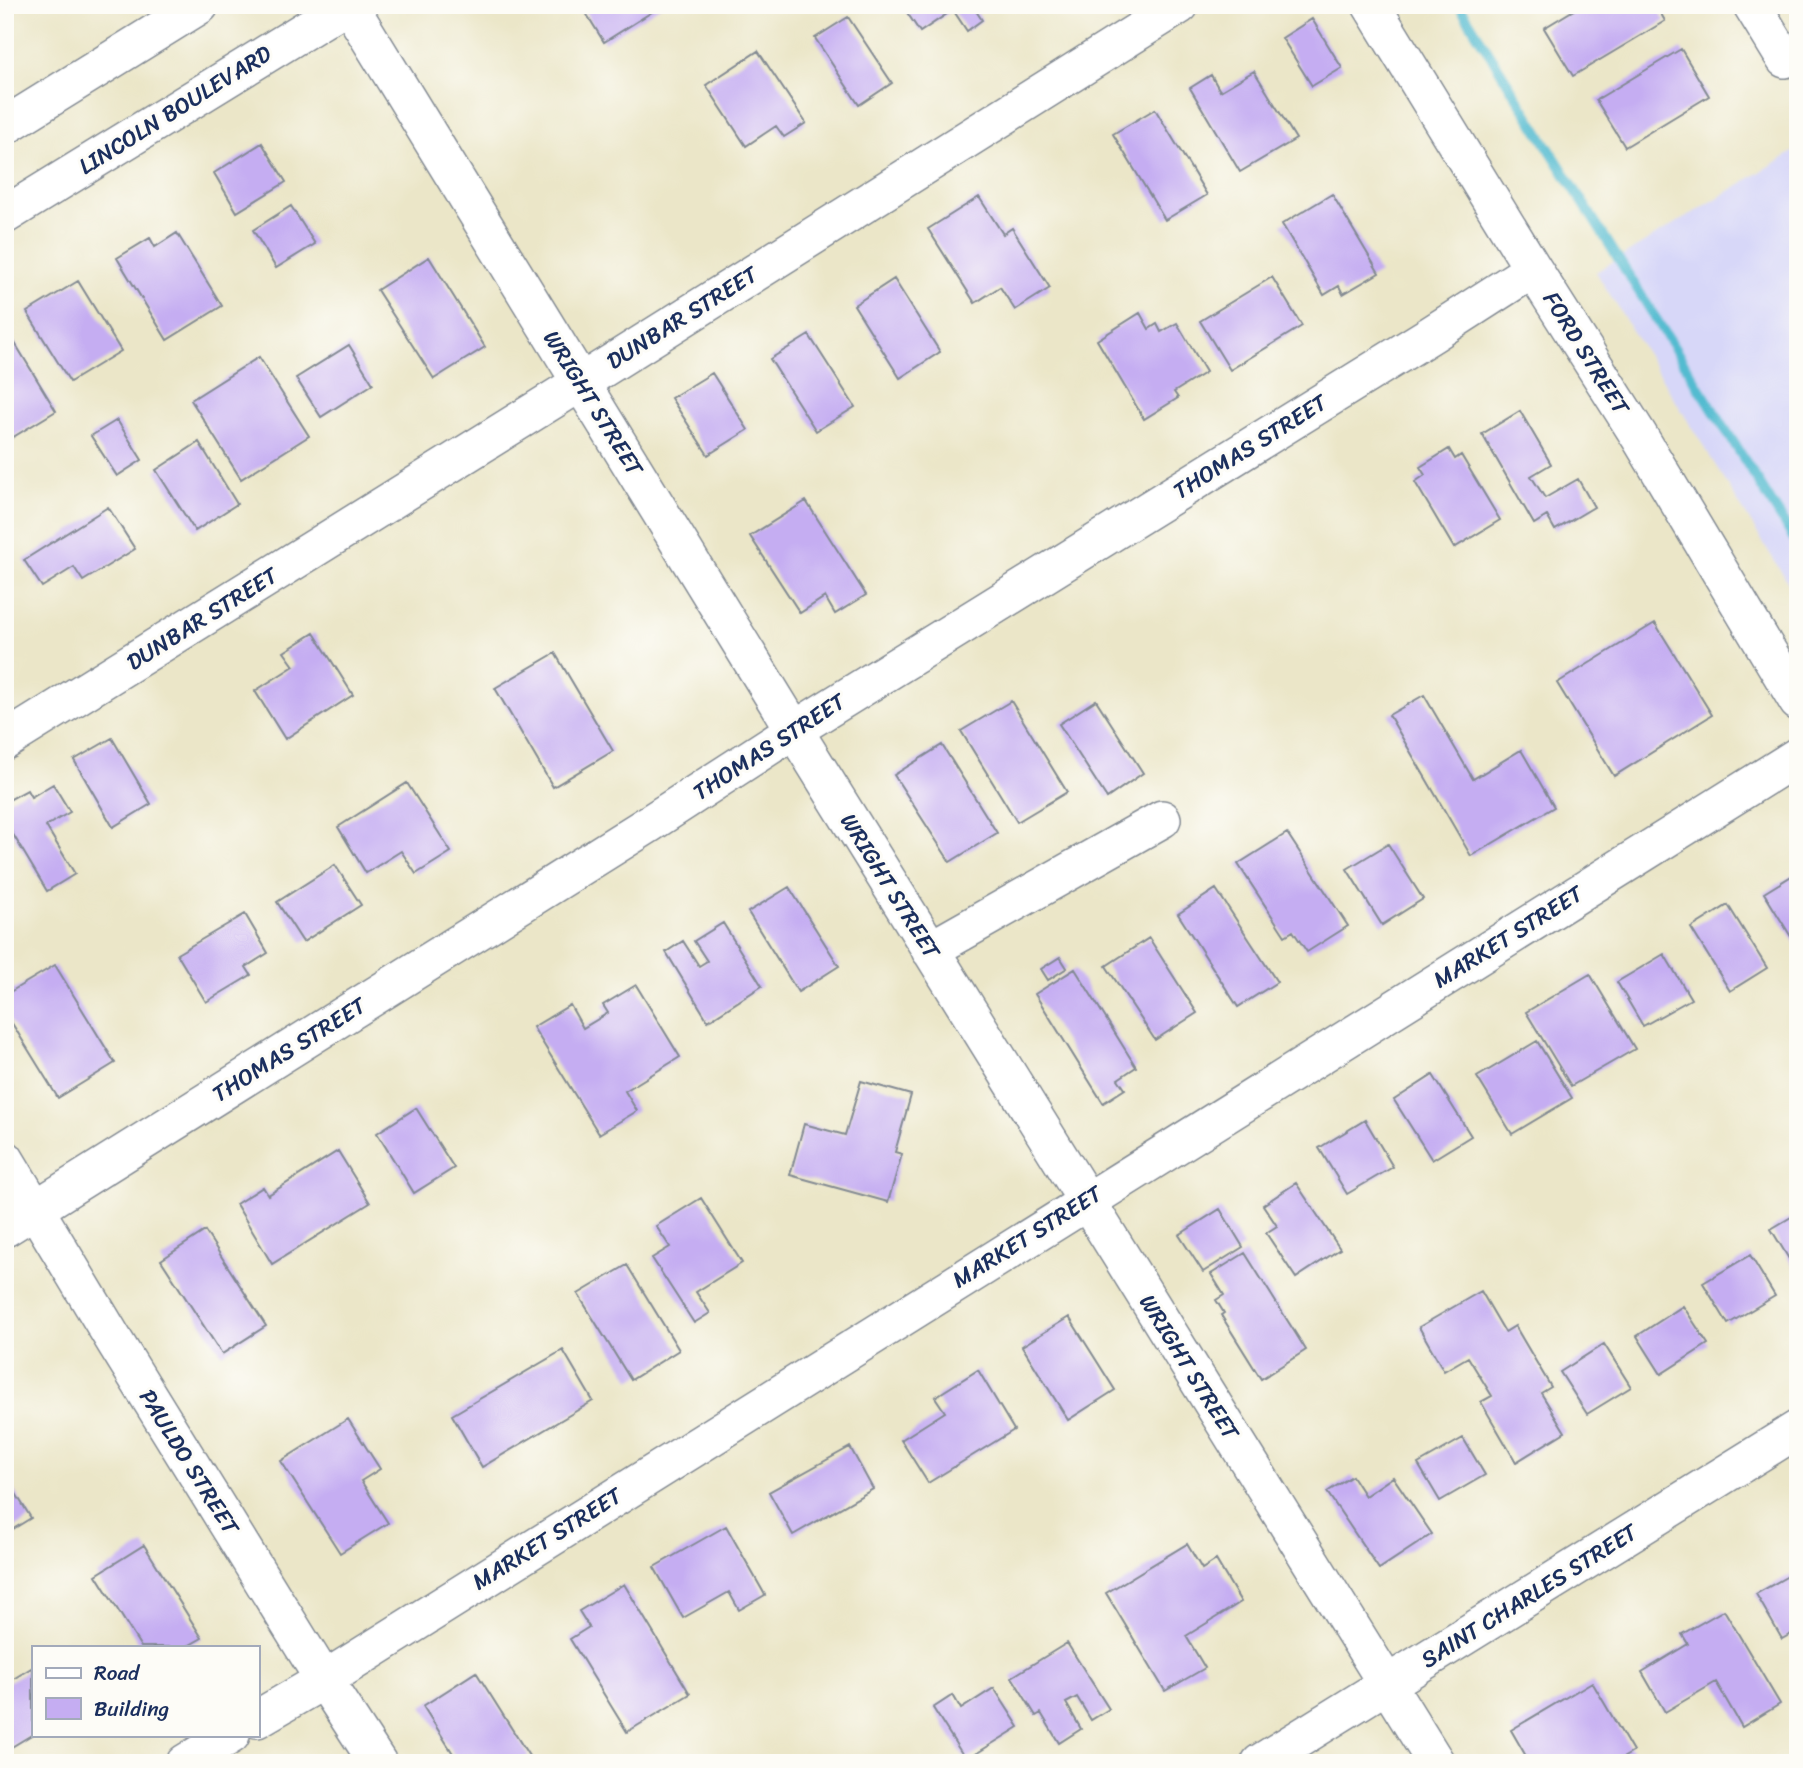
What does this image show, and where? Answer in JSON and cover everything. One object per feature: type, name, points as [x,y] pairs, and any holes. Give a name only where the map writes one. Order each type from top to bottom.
[{"type":"street","points":[[5,126],[200,5]]},
{"type":"street","name":"LINCOLN BOULEVARD","points":[[5,215],[348,5]]},
{"type":"street","name":"WRIGHT STREET","points":[[348,5],[930,950],[1436,1763]]},
{"type":"street","name":"DUNBAR STREET","points":[[5,741],[1180,5]]},
{"type":"street","name":"FORD STREET","points":[[1371,5],[1639,436],[1798,702]]},
{"type":"street","points":[[1752,5],[1785,59]]},
{"type":"street","name":"THOMAS STREET","points":[[5,1228],[637,832],[794,730],[1533,269]]},
{"type":"street","name":"MARKET STREET","points":[[259,1718],[324,1680],[1798,756]]},
{"type":"street","points":[[930,950],[1162,819]]},
{"type":"street","name":"PAULDO STREET","points":[[5,1159],[115,1342],[378,1763]]},
{"type":"street","name":"SAINT CHARLES STREET","points":[[1260,1763],[1798,1429]]},
{"type":"street","points":[[184,1763],[229,1736]]},
{"type":"shaded area","points":[[1798,149],[1798,599],[1596,272]]},
{"type":"building","points":[[581,5],[663,5],[604,42]]},
{"type":"building","points":[[902,5],[972,5],[982,20],[967,31],[953,10],[920,32]]},
{"type":"building","points":[[1582,5],[1656,5],[1665,21],[1573,76],[1544,28]]},
{"type":"building","points":[[848,17],[892,83],[859,105],[815,38]]},
{"type":"building","points":[[1312,19],[1342,68],[1312,86],[1282,38]]},
{"type":"building","points":[[1681,49],[1709,96],[1625,147],[1596,100]]},
{"type":"building","points":[[758,51],[806,123],[784,137],[776,126],[746,146],[706,85]]},
{"type":"building","points":[[1254,71],[1296,139],[1240,172],[1190,88],[1211,75],[1220,91]]},
{"type":"building","points":[[1155,109],[1207,195],[1165,220],[1113,134]]},
{"type":"building","points":[[262,143],[286,182],[237,212],[214,173]]},
{"type":"building","points":[[1332,194],[1379,273],[1343,294],[1339,286],[1324,295],[1282,224]]},
{"type":"building","points":[[979,197],[1003,234],[1012,228],[1050,288],[1015,310],[1000,287],[975,303],[928,229]]},
{"type":"building","points":[[291,206],[315,244],[276,268],[253,230]]},
{"type":"building","points":[[177,233],[222,306],[167,340],[117,258],[150,238],[155,247]]},
{"type":"building","points":[[429,257],[485,347],[434,379],[377,290]]},
{"type":"building","points":[[1272,277],[1302,326],[1230,370],[1200,321]]},
{"type":"building","points":[[894,279],[940,352],[900,378],[854,305]]},
{"type":"building","points":[[78,281],[121,351],[70,382],[27,312]]},
{"type":"building","points":[[1140,313],[1149,329],[1157,324],[1161,332],[1177,323],[1206,372],[1174,392],[1178,398],[1144,419],[1097,340]]},
{"type":"building","points":[[7,330],[56,411],[5,442],[5,331]]},
{"type":"building","points":[[809,335],[855,407],[816,431],[770,359]]},
{"type":"building","points":[[349,345],[373,384],[321,417],[296,378]]},
{"type":"building","points":[[259,357],[309,436],[241,479],[191,400]]},
{"type":"building","points":[[712,373],[748,430],[708,455],[671,398]]},
{"type":"building","points":[[1520,411],[1551,464],[1531,476],[1545,498],[1578,479],[1594,507],[1555,530],[1547,516],[1534,524],[1482,434]]},
{"type":"building","points":[[117,420],[142,460],[117,476],[91,436]]},
{"type":"building","points":[[199,442],[237,504],[195,531],[156,470]]},
{"type":"building","points":[[1449,449],[1455,459],[1461,455],[1500,520],[1454,548],[1415,482],[1425,475],[1420,467]]},
{"type":"building","points":[[806,501],[866,595],[835,614],[825,597],[800,613],[750,536]]},
{"type":"building","points":[[108,507],[135,549],[83,581],[74,567],[42,587],[24,560]]},
{"type":"building","points":[[1655,623],[1712,715],[1614,776],[1557,683]]},
{"type":"building","points":[[314,633],[353,695],[285,739],[255,691],[294,666],[284,652]]},
{"type":"building","points":[[555,653],[613,751],[553,787],[495,688]]},
{"type":"building","points":[[1424,695],[1473,779],[1521,750],[1554,807],[1471,856],[1389,715]]},
{"type":"building","points":[[1096,700],[1143,773],[1107,798],[1059,724]]},
{"type":"building","points":[[1011,701],[1067,792],[1017,822],[961,731]]},
{"type":"building","points":[[112,738],[151,804],[113,827],[74,760]]},
{"type":"building","points":[[942,745],[997,833],[950,862],[894,775]]},
{"type":"building","points":[[407,783],[451,852],[416,874],[401,851],[366,873],[338,827]]},
{"type":"building","points":[[53,784],[70,812],[46,826],[75,874],[47,891],[5,821],[5,802],[27,790],[31,797]]},
{"type":"building","points":[[1287,833],[1348,926],[1307,952],[1293,931],[1285,936],[1238,864]]},
{"type":"building","points":[[1388,844],[1423,899],[1382,925],[1347,869]]},
{"type":"building","points":[[335,865],[361,905],[303,942],[277,902]]},
{"type":"building","points":[[1798,872],[1798,948],[1764,893]]},
{"type":"building","points":[[789,887],[839,966],[798,992],[748,912]]},
{"type":"building","points":[[1216,889],[1277,982],[1238,1007],[1178,914]]},
{"type":"building","points":[[1728,905],[1767,968],[1730,991],[1691,928]]},
{"type":"building","points":[[245,914],[268,953],[246,967],[251,975],[206,1002],[177,954]]},
{"type":"building","points":[[723,923],[762,986],[708,1021],[666,952],[683,941],[699,966],[707,961],[694,941]]},
{"type":"building","points":[[1149,938],[1197,1013],[1155,1040],[1106,966]]},
{"type":"building","points":[[1664,954],[1691,999],[1643,1026],[1617,982]]},
{"type":"building","points":[[1060,957],[1067,968],[1048,980],[1041,969]]},
{"type":"building","points":[[55,965],[115,1063],[58,1098],[5,1012],[5,995]]},
{"type":"building","points":[[1075,969],[1136,1067],[1118,1079],[1125,1089],[1103,1103],[1035,994]]},
{"type":"building","points":[[1590,974],[1635,1049],[1571,1086],[1526,1012]]},
{"type":"building","points":[[636,985],[680,1057],[625,1091],[637,1111],[599,1134],[533,1027],[570,1005],[583,1028],[608,1013],[603,1005]]},
{"type":"building","points":[[1537,1041],[1572,1098],[1512,1134],[1477,1077]]},
{"type":"building","points":[[1433,1075],[1471,1136],[1432,1160],[1394,1100]]},
{"type":"building","points":[[861,1081],[911,1095],[895,1152],[902,1154],[888,1202],[790,1175],[804,1124],[845,1135]]},
{"type":"building","points":[[416,1108],[454,1168],[414,1193],[377,1133]]},
{"type":"building","points":[[1365,1120],[1393,1167],[1347,1194],[1319,1148]]},
{"type":"building","points":[[338,1151],[370,1203],[272,1264],[236,1204],[263,1187],[268,1195]]},
{"type":"building","points":[[1296,1183],[1340,1249],[1296,1278],[1266,1233],[1277,1226],[1263,1205]]},
{"type":"building","points":[[701,1198],[742,1263],[696,1292],[710,1313],[694,1323],[652,1258],[670,1247],[656,1226]]},
{"type":"building","points":[[1220,1209],[1243,1247],[1203,1272],[1179,1235]]},
{"type":"building","points":[[1798,1213],[1798,1274],[1771,1229]]},
{"type":"building","points":[[205,1231],[266,1326],[222,1354],[161,1260]]},
{"type":"building","points":[[1245,1253],[1306,1350],[1261,1379],[1221,1315],[1224,1313],[1216,1300],[1224,1295],[1211,1274]]},
{"type":"building","points":[[1750,1255],[1775,1296],[1728,1324],[1703,1283]]},
{"type":"building","points":[[627,1265],[679,1350],[631,1380],[578,1294]]},
{"type":"building","points":[[1481,1291],[1505,1332],[1515,1326],[1551,1387],[1541,1393],[1565,1432],[1516,1462],[1481,1402],[1492,1396],[1468,1357],[1444,1371],[1419,1327]]},
{"type":"building","points":[[1683,1306],[1708,1344],[1661,1374],[1637,1336]]},
{"type":"building","points":[[1069,1317],[1115,1390],[1068,1420],[1022,1346]]},
{"type":"building","points":[[1604,1344],[1631,1387],[1587,1414],[1560,1372]]},
{"type":"building","points":[[563,1350],[593,1401],[482,1467],[452,1415]]},
{"type":"building","points":[[978,1370],[1014,1430],[928,1483],[901,1440],[945,1412],[935,1397]]},
{"type":"building","points":[[348,1419],[380,1469],[361,1481],[388,1523],[340,1553],[281,1461]]},
{"type":"building","points":[[1463,1438],[1485,1475],[1440,1501],[1418,1464]]},
{"type":"building","points":[[850,1447],[873,1489],[793,1535],[769,1492]]},
{"type":"building","points":[[5,1476],[31,1518],[5,1534]]},
{"type":"building","points":[[1352,1476],[1365,1496],[1393,1477],[1432,1534],[1379,1569],[1327,1492]]},
{"type":"building","points":[[726,1526],[765,1595],[739,1610],[729,1592],[683,1618],[654,1567]]},
{"type":"building","points":[[1187,1544],[1202,1569],[1216,1560],[1241,1602],[1186,1636],[1205,1668],[1165,1691],[1106,1593]]},
{"type":"building","points":[[144,1545],[202,1638],[188,1646],[140,1646],[96,1575]]},
{"type":"building","points":[[1798,1554],[1798,1630],[1782,1639],[1756,1594],[1797,1571],[1790,1559]]},
{"type":"building","points":[[624,1584],[690,1694],[627,1732],[570,1639],[589,1627],[579,1611]]},
{"type":"building","points":[[1724,1610],[1780,1704],[1742,1727],[1716,1682],[1665,1712],[1642,1672],[1688,1644],[1682,1634]]},
{"type":"building","points":[[1067,1643],[1109,1709],[1091,1720],[1077,1697],[1066,1703],[1081,1729],[1059,1743],[1041,1713],[1036,1716],[1012,1677]]},
{"type":"building","points":[[32,1668],[32,1735],[5,1751],[5,1684]]},
{"type":"building","points":[[476,1672],[529,1756],[518,1763],[459,1763],[423,1706]]},
{"type":"building","points":[[1592,1682],[1633,1752],[1614,1763],[1530,1763],[1511,1730]]},
{"type":"building","points":[[994,1688],[1019,1727],[966,1760],[933,1708],[953,1695],[961,1709]]},
{"type":"waterway","points":[[1459,5],[1798,545]]}]
